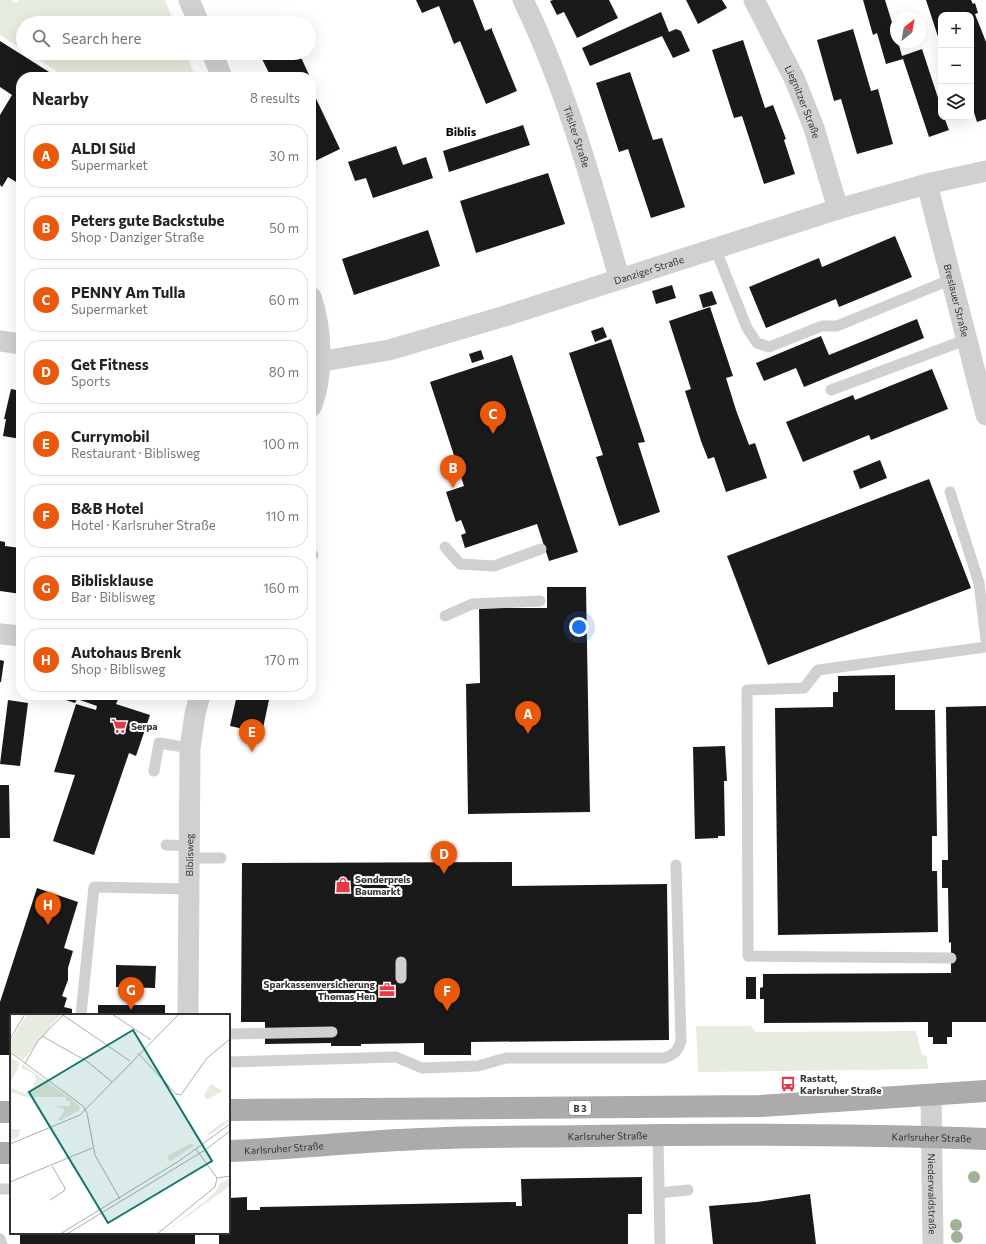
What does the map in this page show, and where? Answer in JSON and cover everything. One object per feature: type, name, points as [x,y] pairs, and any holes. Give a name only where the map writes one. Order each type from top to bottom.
[{"type":"main road","name":"B 3","points":[[230,1110],[760,1106],[986,1091]]},
{"type":"main road","name":"Karlsruher Straße","points":[[230,1151],[268,1150],[401,1140],[658,1135],[932,1137],[986,1139]]},
{"type":"street","points":[[189,0],[196,16]]},
{"type":"street","name":"Tilsiter Straße","points":[[523,0],[542,39],[565,99],[583,154],[619,278]]},
{"type":"street","name":"Liegnitzer Straße","points":[[754,0],[795,80],[814,128],[838,209]]},
{"type":"street","points":[[215,60],[220,72]]},
{"type":"street","name":"Danziger Straße","points":[[316,362],[389,350],[505,316],[619,278],[838,209],[927,184],[986,171]]},
{"type":"street","name":"Breslauer Straße","points":[[927,184],[968,339],[982,381],[986,416]]},
{"type":"street","points":[[316,322],[316,396]]},
{"type":"street","points":[[0,341],[16,343]]},
{"type":"street","points":[[0,634],[16,636]]},
{"type":"street","name":"Biblisweg","points":[[188,1014],[190,748],[199,700]]},
{"type":"street","name":"Niederwaldstraße","points":[[931,1095],[934,1244]]},
{"type":"lane","points":[[715,248],[746,328],[757,343],[769,347],[822,326],[837,326],[952,279]]},
{"type":"lane","points":[[830,390],[968,339]]},
{"type":"lane","points":[[950,492],[979,583],[986,640]]},
{"type":"lane","points":[[445,548],[460,564],[494,566],[541,549]]},
{"type":"lane","points":[[445,616],[472,604],[540,601]]},
{"type":"lane","points":[[951,958],[748,956],[747,690],[804,688],[818,670],[986,648]]},
{"type":"lane","points":[[154,771],[159,743],[190,748]]},
{"type":"lane","points":[[166,845],[190,852],[221,858]]},
{"type":"lane","points":[[230,1062],[396,1057],[422,1068],[478,1066],[506,1058],[664,1058],[673,1056],[679,1049],[681,1041],[676,865]]},
{"type":"lane","points":[[81,1014],[94,887],[190,889]]},
{"type":"lane","points":[[401,962],[401,978]]},
{"type":"lane","points":[[230,1034],[332,1032]]},
{"type":"lane","points":[[658,1135],[660,1244]]},
{"type":"lane","points":[[659,1193],[688,1190]]},
{"type":"lane","points":[[0,1239],[2,1244]]},
{"type":"shaded area","points":[[0,0],[12,0],[14,3],[19,0],[165,0],[171,16],[16,16],[16,45],[0,35]]},
{"type":"shaded area","points":[[39,60],[189,60],[193,72],[58,72]]},
{"type":"shaded area","points":[[696,1026],[751,1026],[756,1032],[916,1031],[922,1055],[927,1056],[928,1069],[698,1072]]},
{"type":"building","points":[[416,0],[473,0],[485,31],[492,28],[517,91],[486,104],[460,41],[454,44],[439,6],[422,13]]},
{"type":"building","points":[[609,0],[618,18],[577,38],[564,12],[557,15],[550,1]]},
{"type":"building","points":[[686,0],[722,0],[727,8],[698,24]]},
{"type":"building","points":[[863,0],[885,0],[890,16],[890,48],[900,48],[902,56],[922,49],[938,98],[938,120],[945,120],[949,130],[929,137],[903,59],[886,64],[877,33],[873,35]]},
{"type":"building","points":[[926,0],[971,0],[973,4],[975,3],[978,13],[975,14],[986,42],[986,119],[977,122],[974,112],[974,12],[938,12],[938,37]]},
{"type":"building","points":[[661,12],[669,32],[676,29],[681,31],[690,51],[673,58],[662,36],[590,66],[582,48]]},
{"type":"building","points":[[853,29],[871,91],[878,89],[893,144],[857,154],[841,99],[834,101],[817,40]]},
{"type":"building","points":[[743,40],[765,108],[773,105],[786,139],[784,140],[795,174],[764,184],[742,116],[734,118],[712,50]]},
{"type":"building","points":[[0,41],[16,51],[16,60],[30,60],[49,72],[16,72],[16,182],[8,177],[2,187],[0,185],[0,115],[12,95],[0,87]]},
{"type":"building","points":[[262,60],[302,60],[308,72],[268,72]]},
{"type":"building","points":[[630,72],[653,140],[662,138],[685,207],[651,218],[628,149],[619,152],[596,83]]},
{"type":"building","points":[[316,99],[340,149],[316,161]]},
{"type":"building","points":[[523,125],[530,145],[449,172],[443,151]]},
{"type":"building","points":[[396,146],[403,165],[426,157],[433,178],[373,198],[366,178],[355,181],[348,162]]},
{"type":"building","points":[[548,173],[565,224],[476,253],[460,201]]},
{"type":"building","points":[[428,230],[440,266],[354,295],[342,259]]},
{"type":"building","points":[[895,236],[912,277],[839,307],[836,299],[766,328],[749,287],[819,258],[822,267]]},
{"type":"building","points":[[672,285],[676,298],[656,304],[652,291]]},
{"type":"building","points":[[712,291],[717,304],[703,308],[699,295]]},
{"type":"building","points":[[710,307],[733,376],[726,378],[736,410],[749,445],[755,443],[767,478],[726,492],[714,457],[708,459],[701,441],[685,391],[691,389],[669,321]]},
{"type":"building","points":[[917,319],[924,338],[804,387],[796,368],[764,381],[756,363],[821,336],[829,355]]},
{"type":"building","points":[[603,327],[607,337],[595,342],[591,331]]},
{"type":"building","points":[[611,339],[645,442],[638,443],[660,512],[619,526],[596,457],[603,455],[569,353]]},
{"type":"building","points":[[481,350],[484,359],[472,363],[469,354]]},
{"type":"building","points":[[512,355],[578,552],[549,561],[537,524],[465,548],[461,535],[466,533],[461,520],[456,522],[446,492],[464,486],[430,382]]},
{"type":"building","points":[[932,369],[948,409],[871,440],[869,435],[803,462],[786,422],[853,395],[855,400]]},
{"type":"building","points":[[11,389],[16,390],[16,438],[3,436],[6,419],[4,419]]},
{"type":"building","points":[[880,460],[887,478],[860,489],[853,471]]},
{"type":"building","points":[[929,479],[971,588],[768,665],[727,556]]},
{"type":"building","points":[[0,541],[5,542],[5,546],[16,547],[16,593],[0,591]]},
{"type":"building","points":[[547,587],[586,587],[590,812],[468,814],[466,684],[480,683],[479,608],[547,608]]},
{"type":"building","points":[[0,660],[4,661],[1,682],[0,682]]},
{"type":"building","points":[[895,675],[895,710],[935,710],[937,836],[932,836],[932,871],[937,871],[938,932],[778,935],[775,708],[833,707],[833,692],[838,692],[838,676]]},
{"type":"building","points":[[8,700],[28,703],[20,766],[0,764]]},
{"type":"building","points":[[66,700],[76,700],[75,703]]},
{"type":"building","points":[[80,700],[118,700],[116,704],[150,715],[136,756],[129,753],[94,855],[53,841],[75,775],[54,772],[76,704],[96,710],[97,706]]},
{"type":"building","points":[[236,700],[269,700],[262,733],[230,726]]},
{"type":"building","points":[[986,706],[986,1022],[952,1022],[952,1037],[947,1037],[947,1044],[933,1044],[933,1037],[928,1037],[928,1022],[764,1023],[764,999],[760,999],[760,988],[763,987],[763,974],[951,973],[948,888],[942,888],[942,860],[948,860],[946,707]]},
{"type":"building","points":[[725,746],[727,781],[724,781],[725,836],[718,836],[718,838],[695,839],[693,747]]},
{"type":"building","points":[[0,785],[9,785],[10,838],[0,838]]},
{"type":"building","points":[[512,862],[512,886],[667,884],[669,1040],[471,1042],[471,1055],[424,1055],[424,1043],[361,1044],[361,1046],[331,1046],[331,1043],[265,1044],[265,1022],[241,1022],[242,863]]},
{"type":"building","points":[[37,888],[78,902],[64,948],[73,951],[68,968],[68,980],[62,996],[67,998],[64,1007],[72,1009],[72,1014],[10,1014],[10,1055],[0,1055],[0,1002]]},
{"type":"building","points":[[116,965],[156,966],[155,988],[116,987]]},
{"type":"building","points":[[746,977],[756,977],[756,999],[746,999]]},
{"type":"building","points":[[98,1005],[165,1005],[165,1014],[98,1014]]},
{"type":"building","points":[[642,1177],[642,1214],[628,1214],[628,1244],[219,1244],[219,1234],[230,1234],[230,1198],[247,1197],[247,1210],[260,1210],[260,1207],[516,1202],[516,1206],[522,1206],[521,1179]]},
{"type":"building","points":[[810,1194],[816,1244],[713,1244],[709,1206],[757,1202]]},
{"type":"building","points":[[20,1234],[195,1234],[195,1244],[20,1244]]},
{"type":"place","name":"PENNY Am Tulla","points":[[493,434]]},
{"type":"place","name":"Peters gute Backstube","points":[[453,488]]},
{"type":"place","name":"Serpa","points":[[119,726]]},
{"type":"place","name":"ALDI Süd","points":[[528,734]]},
{"type":"place","name":"Currymobil","points":[[252,752]]},
{"type":"place","name":"Get Fitness","points":[[444,874]]},
{"type":"place","name":"Sonderpreis Baumarkt","points":[[343,885]]},
{"type":"place","name":"Autohaus Brenk","points":[[48,925]]},
{"type":"place","name":"Sparkassenversicherung Thomas Hen","points":[[387,990]]},
{"type":"place","name":"Biblisklause","points":[[131,1010]]},
{"type":"place","name":"B&B Hotel","points":[[447,1011]]},
{"type":"place","name":"Rastatt, Karlsruher Straße","points":[[788,1084]]},
{"type":"district","name":"Biblis","points":[[461,131]]}]
